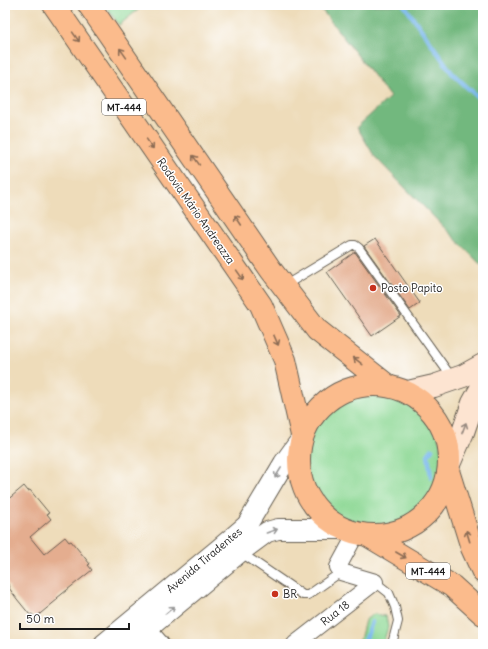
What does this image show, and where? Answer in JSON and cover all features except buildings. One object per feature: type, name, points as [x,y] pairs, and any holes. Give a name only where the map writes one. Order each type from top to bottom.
[{"type":"highway","name":"Rodovia Mário Andreazza","points":[[54,5],[261,305],[285,360],[301,438]]},
{"type":"highway","name":"MT-444","points":[[89,5],[267,264],[318,330],[398,389],[424,404],[438,420],[446,439],[449,469],[472,548],[483,572]]},
{"type":"highway","name":"MT-444","points":[[398,389],[367,384],[346,389],[327,400],[312,416],[301,438],[299,470],[307,494],[322,515],[356,532],[452,586],[483,614]]},
{"type":"highway","name":"MT-444","points":[[356,532],[390,534],[410,526],[428,512],[441,494],[449,469]]},
{"type":"main road","points":[[398,389],[434,386],[463,376],[483,365]]},
{"type":"main road","points":[[449,469],[473,403],[483,385]]},
{"type":"street","name":"Avenida Tiradentes","points":[[129,644],[142,622],[247,524],[301,438]]},
{"type":"street","name":"Avenida Tiradentes","points":[[104,644],[142,622],[267,532],[278,529],[356,532]]},
{"type":"street","points":[[356,532],[338,567],[341,572],[375,582]]},
{"type":"street","name":"Rua 18","points":[[295,644],[375,582]]},
{"type":"street","points":[[142,622],[161,644]]},
{"type":"lane","points":[[284,286],[352,245],[355,245],[359,248],[453,380]]},
{"type":"lane","points":[[240,552],[303,594],[308,595],[341,572]]},
{"type":"lane","points":[[375,582],[389,593],[395,608],[398,620],[392,644]]},
{"type":"green space","points":[[105,5],[144,5],[119,25]]},
{"type":"green space","points":[[318,5],[483,5],[483,267],[375,157],[357,127],[390,97]]},
{"type":"green space","points":[[367,391],[381,391],[400,396],[412,402],[427,416],[437,433],[441,446],[441,472],[437,485],[431,497],[417,512],[412,516],[394,524],[381,527],[367,527],[348,522],[336,516],[321,502],[317,497],[309,479],[306,466],[306,452],[311,433],[317,421],[331,406],[336,402],[354,394]]},
{"type":"green space","points":[[374,614],[386,616],[388,627],[383,644],[359,644],[365,620]]},
{"type":"waterway","points":[[404,5],[452,73],[483,102]]},
{"type":"waterway","points":[[431,477],[428,455],[432,449]]},
{"type":"waterway","points":[[364,644],[372,622]]},
{"type":"place","name":"Posto Papito","points":[[373,288]]},
{"type":"place","name":"BR","points":[[275,594]]}]
